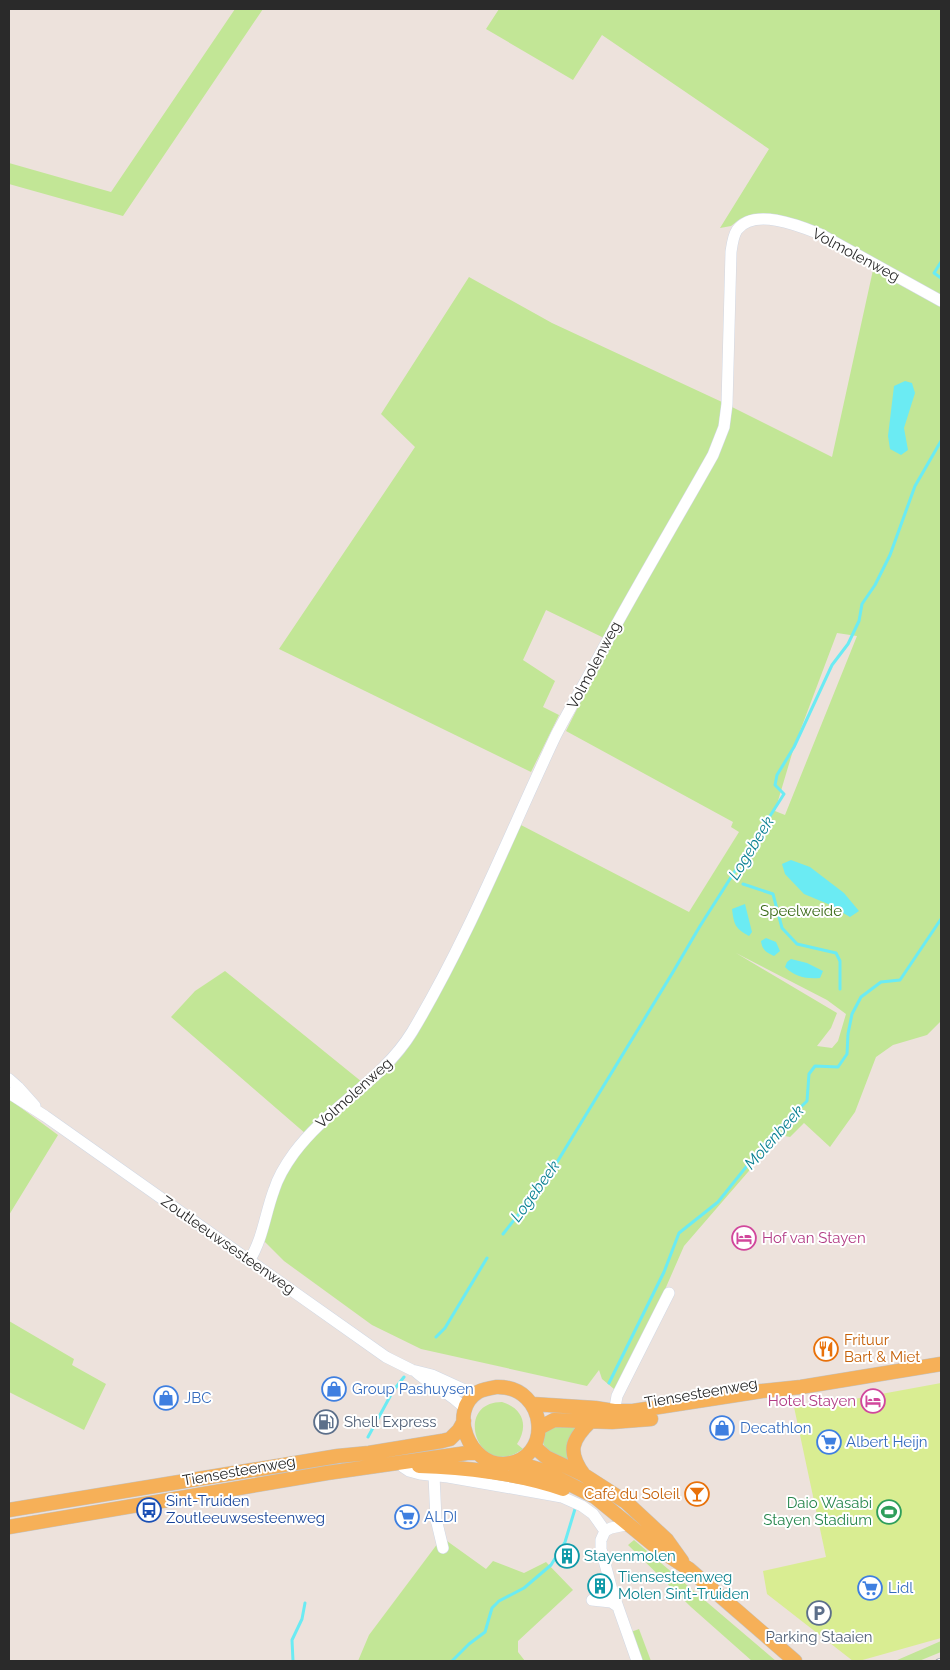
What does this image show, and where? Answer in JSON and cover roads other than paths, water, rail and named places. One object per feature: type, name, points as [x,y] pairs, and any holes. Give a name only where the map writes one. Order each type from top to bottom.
[{"type":"main road","name":"Tiensesteenweg","points":[[539,1428],[554,1420],[591,1421],[613,1416],[650,1419],[746,1403],[764,1399],[794,1388],[941,1364]]},
{"type":"main road","points":[[515,1462],[535,1445],[539,1428],[537,1414],[532,1404],[516,1390],[503,1387],[490,1388],[478,1392],[468,1402],[465,1415],[467,1434],[476,1453],[486,1460],[498,1464],[515,1462],[544,1471],[595,1496],[661,1551],[689,1569],[795,1661]]},
{"type":"main road","name":"Tiensesteenweg","points":[[532,1404],[595,1408],[613,1416]]},
{"type":"main road","name":"Tiensesteenweg","points":[[9,1510],[338,1456],[433,1443],[450,1439],[459,1430],[465,1415]]},
{"type":"main road","points":[[584,1475],[575,1463],[574,1444],[578,1434],[591,1421]]},
{"type":"main road","points":[[535,1445],[546,1457],[584,1475],[640,1514],[666,1540],[689,1569]]},
{"type":"main road","name":"Tiensesteenweg","points":[[9,1526],[318,1474],[467,1452],[476,1453]]},
{"type":"main road","points":[[385,1465],[403,1467],[436,1466],[548,1483],[611,1511]]},
{"type":"street","name":"Volmolenweg","points":[[249,1261],[260,1241],[274,1188],[292,1156],[306,1137],[393,1058],[412,1032],[480,903],[557,733],[616,624],[713,455],[724,427],[727,404],[731,252],[734,236],[738,229],[750,220],[760,218],[802,227],[820,234],[941,302]]},
{"type":"street","name":"Zoutleeuwsesteenweg","points":[[9,1079],[45,1116]]},
{"type":"street","name":"Zoutleeuwsesteenweg","points":[[9,1093],[45,1116],[386,1357],[412,1370],[427,1382],[451,1396],[465,1415]]},
{"type":"street","name":"Tiensesteenweg","points":[[613,1416],[617,1396],[669,1293]]},
{"type":"street","name":"Zoutleeuwsesteenweg","points":[[412,1370],[432,1375],[467,1391],[478,1392]]},
{"type":"street","points":[[403,1467],[409,1471],[434,1476],[458,1478],[562,1497],[594,1514],[605,1531]]},
{"type":"street","points":[[434,1476],[436,1519],[443,1548]]},
{"type":"street","points":[[630,1524],[605,1531],[601,1540],[601,1549],[637,1661]]},
{"type":"street","points":[[592,1600],[611,1602],[618,1606]]},
{"type":"water","points":[[905,381],[912,383],[915,393],[904,428],[908,450],[901,455],[890,449],[888,436],[894,386]]},
{"type":"water","points":[[791,860],[810,867],[844,893],[859,911],[850,917],[828,904],[804,894],[785,874],[782,864]]},
{"type":"water","points":[[745,904],[752,932],[749,936],[736,926],[732,909]]},
{"type":"water","points":[[766,938],[776,942],[780,951],[774,956],[762,947],[761,941]]},
{"type":"water","points":[[791,959],[807,963],[823,971],[820,978],[805,978],[793,973],[785,967]]},
{"type":"waterway","name":"Logebeek","points":[[941,262],[934,273],[941,278]]},
{"type":"waterway","name":"Logebeek","points":[[503,1234],[548,1177],[700,926],[784,794],[775,785],[777,775],[794,747],[832,665],[848,644],[859,621],[862,604],[875,585],[890,555],[915,486],[941,441]]},
{"type":"waterway","points":[[743,884],[773,894],[782,928],[797,944],[836,953],[840,961],[840,989]]},
{"type":"waterway","name":"Molenbeek","points":[[609,1383],[664,1272],[679,1233],[718,1202],[771,1136],[807,1101],[809,1074],[815,1066],[838,1067],[847,1054],[852,1014],[861,997],[881,982],[900,980],[941,919]]},
{"type":"waterway","name":"Logebeek","points":[[436,1337],[445,1328],[487,1258]]},
{"type":"waterway","name":"Logebeek","points":[[368,1437],[393,1391],[404,1377]]},
{"type":"waterway","name":"Molenbeek","points":[[452,1661],[469,1644],[485,1632],[492,1608],[499,1601],[524,1588],[551,1565],[565,1542],[575,1509]]},
{"type":"waterway","name":"Logebeek","points":[[293,1661],[292,1640],[302,1619],[305,1603]]},
{"type":"place","name":"Hof van Stayen","points":[[744,1238]]},
{"type":"place","name":"Frituur Bart & Miet","points":[[826,1349]]},
{"type":"place","name":"Group Pashuysen","points":[[334,1389]]},
{"type":"place","name":"JBC","points":[[166,1398]]},
{"type":"place","name":"Hotel Stayen","points":[[873,1401]]},
{"type":"place","name":"Shell Express","points":[[326,1422]]},
{"type":"place","name":"Decathlon","points":[[722,1428]]},
{"type":"place","name":"Albert Heijn","points":[[829,1442]]},
{"type":"place","name":"Café du Soleil","points":[[697,1494]]},
{"type":"place","name":"Sint-Truiden Zoutleeuwsesteenweg","points":[[149,1510]]},
{"type":"place","name":"Daio Wasabi Stayen Stadium","points":[[889,1512]]},
{"type":"place","name":"ALDI","points":[[407,1517]]},
{"type":"place","name":"Stayenmolen","points":[[567,1556]]},
{"type":"place","name":"Tiensesteenweg Molen Sint-Truiden","points":[[600,1586]]},
{"type":"place","name":"Lidl","points":[[870,1588]]},
{"type":"place","name":"Parking Staaien","points":[[819,1613]]},
{"type":"park label","name":"Speelweide","points":[[801,911]]}]
